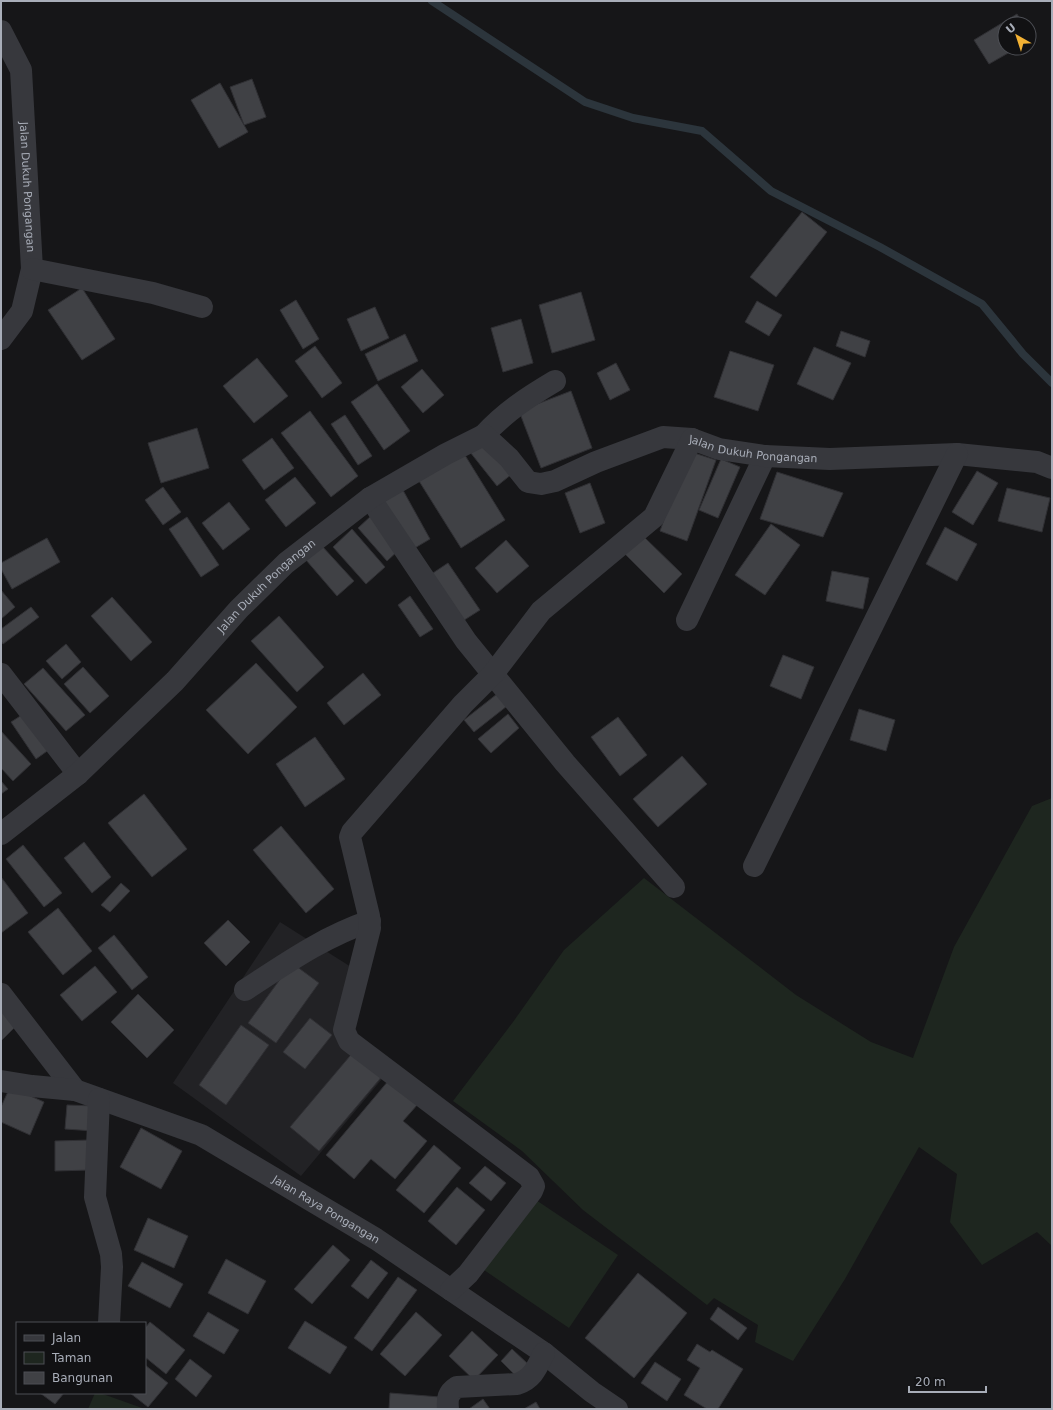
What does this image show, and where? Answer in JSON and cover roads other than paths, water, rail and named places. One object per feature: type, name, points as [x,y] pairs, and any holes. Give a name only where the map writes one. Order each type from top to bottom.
[{"type":"street","name":"Jalan Dukuh Pongangan","points":[[1,31],[21,70],[32,269],[22,311],[1,339]]},
{"type":"street","points":[[32,269],[153,293],[202,307]]},
{"type":"street","name":"Jalan Dukuh Pongangan","points":[[1,834],[78,774],[175,681],[239,609],[286,563],[370,498],[446,454],[484,435],[501,416],[520,402],[555,381]]},
{"type":"street","name":"Jalan Dukuh Pongangan","points":[[484,435],[509,458],[528,482],[541,484],[555,481],[596,462],[664,437],[692,439],[719,449],[765,456],[830,460],[957,454],[1037,462],[1052,468]]},
{"type":"street","points":[[451,1290],[468,1274],[532,1191],[534,1186],[529,1177],[350,1041],[344,1030],[370,928],[370,921],[350,842],[352,832],[463,704],[493,674],[541,611],[654,517],[692,439]]},
{"type":"street","points":[[754,866],[957,454]]},
{"type":"street","points":[[687,620],[765,456]]},
{"type":"street","points":[[370,498],[466,641],[565,763],[674,887]]},
{"type":"street","points":[[1,674],[78,774]]},
{"type":"street","points":[[245,990],[323,940],[370,921]]},
{"type":"street","points":[[1,994],[75,1090]]},
{"type":"street","name":"Jalan Raya Pongangan","points":[[1,1081],[32,1086],[75,1090],[200,1135],[376,1239],[544,1353],[592,1392],[618,1409]]},
{"type":"street","points":[[99,1098],[95,1197],[111,1254],[112,1267],[109,1322]]},
{"type":"street","points":[[448,1409],[447,1399],[450,1391],[457,1387],[517,1384],[526,1382],[531,1378],[544,1353]]},
{"type":"waterway","points":[[432,1],[585,102],[633,118],[702,131],[771,191],[880,247],[982,304],[1023,354],[1052,383]]}]
